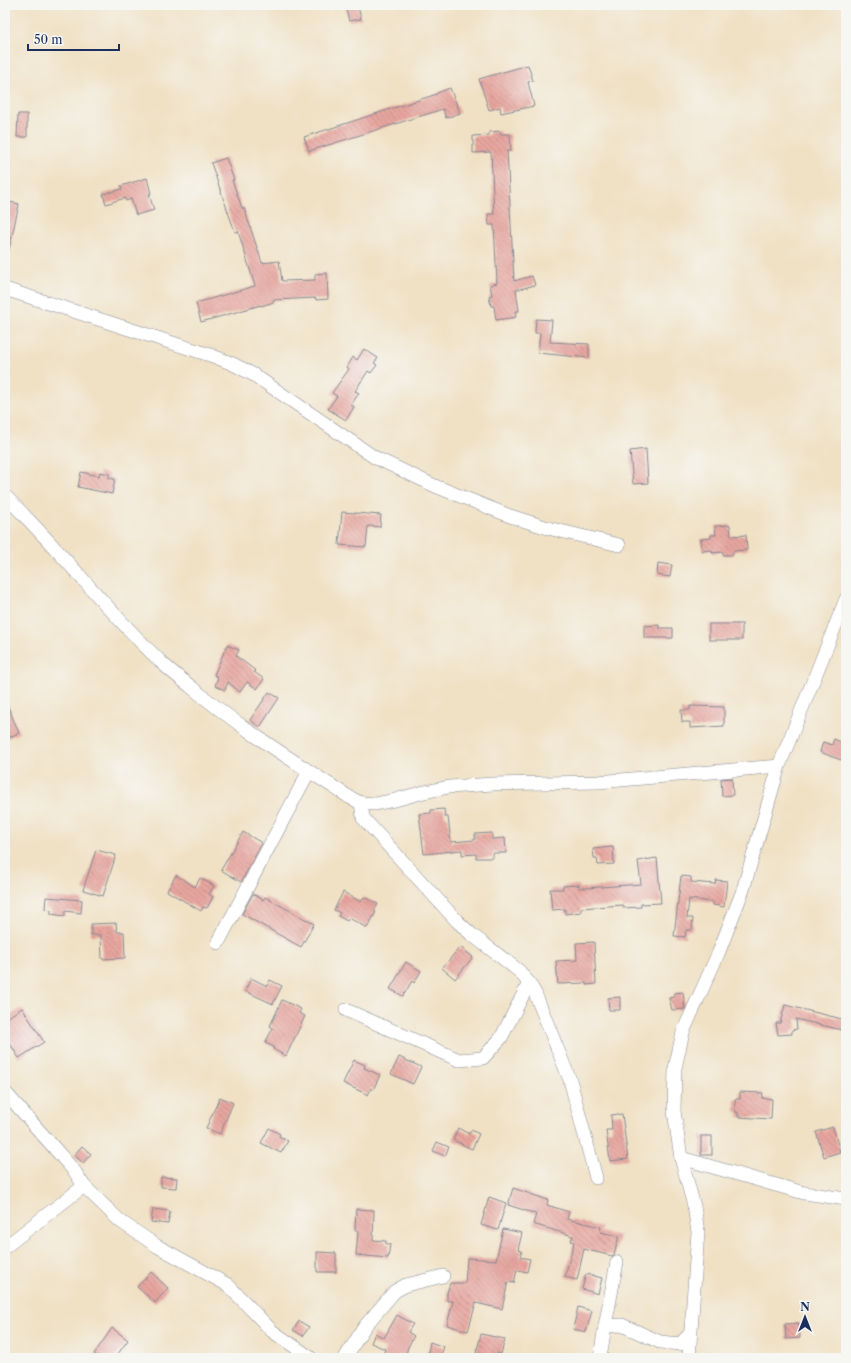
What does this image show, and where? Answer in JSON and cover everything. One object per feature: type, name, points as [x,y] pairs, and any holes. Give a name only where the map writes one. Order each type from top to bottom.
[{"type":"street","points":[[5,289],[198,351],[233,364],[254,375],[374,457],[394,467],[435,486],[510,516],[548,528],[619,545]]},
{"type":"street","points":[[5,496],[25,515],[96,596],[160,662],[213,706],[348,797],[361,803],[375,804],[449,787],[494,784],[598,782],[779,766]]},
{"type":"street","points":[[689,1358],[698,1232],[694,1206],[681,1158],[674,1111],[675,1068],[683,1032],[718,954],[743,890],[779,766],[846,599]]},
{"type":"street","points":[[218,943],[309,771]]},
{"type":"street","points":[[361,803],[363,818],[452,915],[471,934],[509,962],[529,983],[548,1022],[570,1080],[596,1178]]},
{"type":"street","points":[[346,1010],[459,1060],[483,1058],[501,1038],[529,983]]},
{"type":"street","points":[[5,1092],[50,1143],[84,1186],[120,1221],[157,1246],[228,1285],[272,1331],[304,1356]]},
{"type":"street","points":[[681,1158],[804,1192],[846,1199]]},
{"type":"street","points":[[5,1247],[84,1186]]},
{"type":"street","points":[[600,1358],[617,1262]]},
{"type":"street","points":[[345,1358],[365,1326],[395,1292],[406,1285],[443,1276]]},
{"type":"street","points":[[605,1326],[622,1325],[660,1342],[680,1344],[690,1334]]},
{"type":"building","points":[[358,6],[361,19],[349,21],[346,9]]},
{"type":"building","points":[[528,65],[533,81],[528,82],[534,106],[501,113],[500,107],[489,110],[479,79]]},
{"type":"building","points":[[450,88],[460,113],[446,118],[443,109],[309,151],[304,137],[437,94]]},
{"type":"building","points":[[18,114],[27,114],[27,137],[17,137]]},
{"type":"building","points":[[500,131],[500,134],[510,134],[511,151],[507,151],[514,281],[532,276],[535,285],[516,290],[519,311],[515,311],[516,317],[496,320],[494,306],[491,306],[489,296],[492,295],[490,285],[497,283],[494,225],[489,225],[488,214],[494,214],[491,152],[473,153],[473,136],[489,135],[489,132]]},
{"type":"building","points":[[226,158],[234,180],[232,180],[242,208],[244,208],[262,263],[279,261],[282,281],[315,280],[315,274],[327,273],[328,299],[316,300],[316,298],[273,300],[274,302],[201,322],[196,303],[255,286],[238,231],[235,232],[211,163]]},
{"type":"building","points":[[147,178],[151,194],[149,194],[154,210],[136,215],[131,199],[126,201],[125,198],[106,204],[103,194],[122,189],[121,186]]},
{"type":"building","points":[[5,201],[19,204],[9,250],[5,249]]},
{"type":"building","points":[[536,319],[552,320],[550,342],[589,344],[589,358],[538,353],[540,333],[535,333]]},
{"type":"building","points":[[364,349],[378,358],[374,363],[377,365],[371,373],[368,371],[355,391],[359,393],[351,405],[354,407],[346,420],[328,409],[337,396],[332,393],[349,369],[347,367],[353,357],[357,360]]},
{"type":"building","points":[[646,449],[648,483],[633,484],[630,451]]},
{"type":"building","points":[[81,472],[99,476],[100,472],[109,474],[109,478],[115,479],[112,494],[78,487]]},
{"type":"building","points":[[342,512],[381,515],[380,527],[368,526],[366,547],[339,545]]},
{"type":"building","points":[[730,525],[731,536],[746,535],[747,550],[733,551],[733,555],[723,555],[723,552],[712,553],[712,550],[702,551],[701,539],[711,538],[711,535],[716,535],[715,526]]},
{"type":"building","points":[[658,563],[672,565],[670,577],[657,575]]},
{"type":"building","points":[[709,624],[742,624],[742,640],[709,640]]},
{"type":"building","points":[[659,625],[659,628],[673,628],[673,638],[644,638],[644,626]]},
{"type":"building","points":[[227,645],[239,650],[236,656],[264,679],[257,689],[247,682],[240,692],[228,682],[225,690],[215,686],[218,677],[214,675]]},
{"type":"building","points":[[269,692],[279,698],[260,727],[250,720]]},
{"type":"building","points":[[5,699],[19,733],[5,739]]},
{"type":"building","points":[[690,706],[724,707],[724,726],[690,728],[690,722],[682,722],[681,710],[690,710]]},
{"type":"building","points":[[834,739],[846,744],[846,758],[843,757],[841,760],[820,752],[823,742],[832,745]]},
{"type":"building","points":[[732,778],[733,795],[722,796],[721,779]]},
{"type":"building","points":[[444,809],[445,817],[448,817],[451,842],[475,840],[475,834],[492,833],[492,839],[505,838],[506,853],[493,853],[493,858],[476,858],[476,854],[462,855],[462,850],[424,854],[419,814],[431,813],[431,810]]},
{"type":"building","points":[[243,832],[262,843],[241,882],[221,870]]},
{"type":"building","points":[[613,847],[614,864],[598,865],[597,858],[594,858],[593,849]]},
{"type":"building","points":[[96,850],[116,855],[103,896],[83,890]]},
{"type":"building","points":[[657,858],[661,903],[641,904],[641,907],[623,908],[623,905],[581,908],[581,912],[565,914],[565,909],[552,910],[550,889],[563,889],[563,886],[579,885],[579,888],[587,888],[641,884],[638,861]]},
{"type":"building","points":[[176,875],[195,887],[200,878],[214,886],[209,894],[213,897],[207,908],[203,907],[201,911],[167,891]]},
{"type":"building","points":[[681,876],[691,877],[691,882],[715,884],[716,880],[727,881],[724,907],[713,905],[713,902],[689,899],[687,918],[693,918],[692,930],[686,930],[685,937],[674,936]]},
{"type":"building","points":[[343,892],[361,902],[364,897],[378,904],[374,911],[376,912],[367,928],[349,918],[347,921],[338,916],[340,913],[334,910]]},
{"type":"building","points":[[253,894],[263,900],[265,897],[314,924],[301,947],[242,914]]},
{"type":"building","points":[[46,897],[82,900],[81,913],[65,911],[65,916],[51,914],[51,910],[45,909]]},
{"type":"building","points":[[116,923],[117,932],[124,932],[125,958],[102,959],[101,935],[91,935],[91,924]]},
{"type":"building","points":[[594,942],[596,984],[558,984],[556,961],[577,960],[576,943]]},
{"type":"building","points":[[460,947],[473,957],[455,979],[442,968]]},
{"type":"building","points":[[406,962],[421,971],[414,983],[412,981],[403,996],[390,989]]},
{"type":"building","points":[[251,978],[267,986],[270,980],[282,986],[273,1004],[245,991]]},
{"type":"building","points":[[683,992],[685,1009],[672,1010],[669,998],[674,997],[674,993]]},
{"type":"building","points":[[620,997],[620,1010],[609,1010],[608,998]]},
{"type":"building","points":[[282,1000],[301,1009],[299,1013],[305,1016],[286,1056],[273,1049],[274,1047],[265,1043],[273,1028],[270,1026]]},
{"type":"building","points":[[785,1005],[846,1020],[846,1031],[796,1019],[797,1029],[792,1030],[792,1034],[778,1035],[776,1023],[780,1023]]},
{"type":"building","points":[[22,1008],[44,1042],[19,1058],[5,1036],[5,1019]]},
{"type":"building","points":[[399,1057],[421,1067],[413,1084],[391,1074]]},
{"type":"building","points":[[354,1060],[365,1065],[364,1068],[380,1075],[373,1090],[371,1088],[368,1095],[343,1083]]},
{"type":"building","points":[[740,1092],[763,1093],[762,1098],[772,1099],[771,1119],[738,1117],[738,1112],[735,1112],[735,1099],[740,1099]]},
{"type":"building","points":[[220,1097],[233,1103],[220,1134],[206,1128]]},
{"type":"building","points":[[622,1114],[628,1159],[610,1161],[606,1130],[612,1130],[611,1115]]},
{"type":"building","points":[[833,1127],[840,1152],[824,1157],[816,1132]]},
{"type":"building","points":[[269,1128],[280,1134],[279,1136],[288,1141],[281,1153],[261,1143]]},
{"type":"building","points":[[458,1128],[469,1134],[471,1130],[479,1134],[472,1149],[453,1140]]},
{"type":"building","points":[[701,1136],[712,1136],[712,1155],[701,1155]]},
{"type":"building","points":[[437,1142],[449,1147],[445,1156],[433,1151]]},
{"type":"building","points":[[82,1146],[91,1154],[83,1163],[74,1155]]},
{"type":"building","points":[[161,1177],[177,1178],[176,1188],[161,1187]]},
{"type":"building","points":[[513,1188],[548,1200],[547,1205],[569,1212],[567,1219],[601,1227],[600,1232],[619,1236],[614,1255],[612,1256],[584,1249],[577,1280],[565,1277],[574,1242],[571,1241],[573,1236],[533,1224],[536,1214],[508,1205]]},
{"type":"building","points":[[489,1197],[506,1203],[498,1230],[481,1225]]},
{"type":"building","points":[[153,1209],[170,1211],[168,1224],[151,1222]]},
{"type":"building","points":[[356,1209],[374,1210],[373,1240],[386,1241],[386,1244],[390,1244],[388,1258],[356,1255],[358,1231],[355,1231]]},
{"type":"building","points":[[503,1229],[522,1233],[518,1250],[522,1251],[520,1257],[530,1259],[527,1272],[517,1270],[514,1283],[508,1282],[502,1309],[476,1303],[468,1331],[447,1325],[453,1301],[447,1301],[447,1293],[450,1283],[465,1283],[467,1258],[496,1260]]},
{"type":"building","points":[[317,1252],[336,1253],[336,1272],[317,1272]]},
{"type":"building","points":[[151,1272],[168,1288],[155,1303],[137,1287]]},
{"type":"building","points":[[586,1274],[602,1278],[598,1294],[582,1289]]},
{"type":"building","points":[[578,1307],[592,1311],[586,1332],[573,1329]]},
{"type":"building","points":[[397,1315],[413,1324],[408,1332],[414,1336],[408,1347],[405,1358],[382,1358],[385,1349],[371,1343],[375,1333],[384,1338]]},
{"type":"building","points":[[299,1321],[309,1327],[303,1336],[293,1330]]},
{"type":"building","points":[[799,1323],[800,1338],[786,1339],[785,1324]]},
{"type":"building","points":[[112,1328],[128,1340],[115,1358],[100,1358],[94,1354]]},
{"type":"building","points":[[481,1334],[505,1339],[501,1354],[497,1353],[496,1358],[476,1354]]},
{"type":"building","points":[[430,1342],[444,1347],[440,1357],[428,1353]]}]
